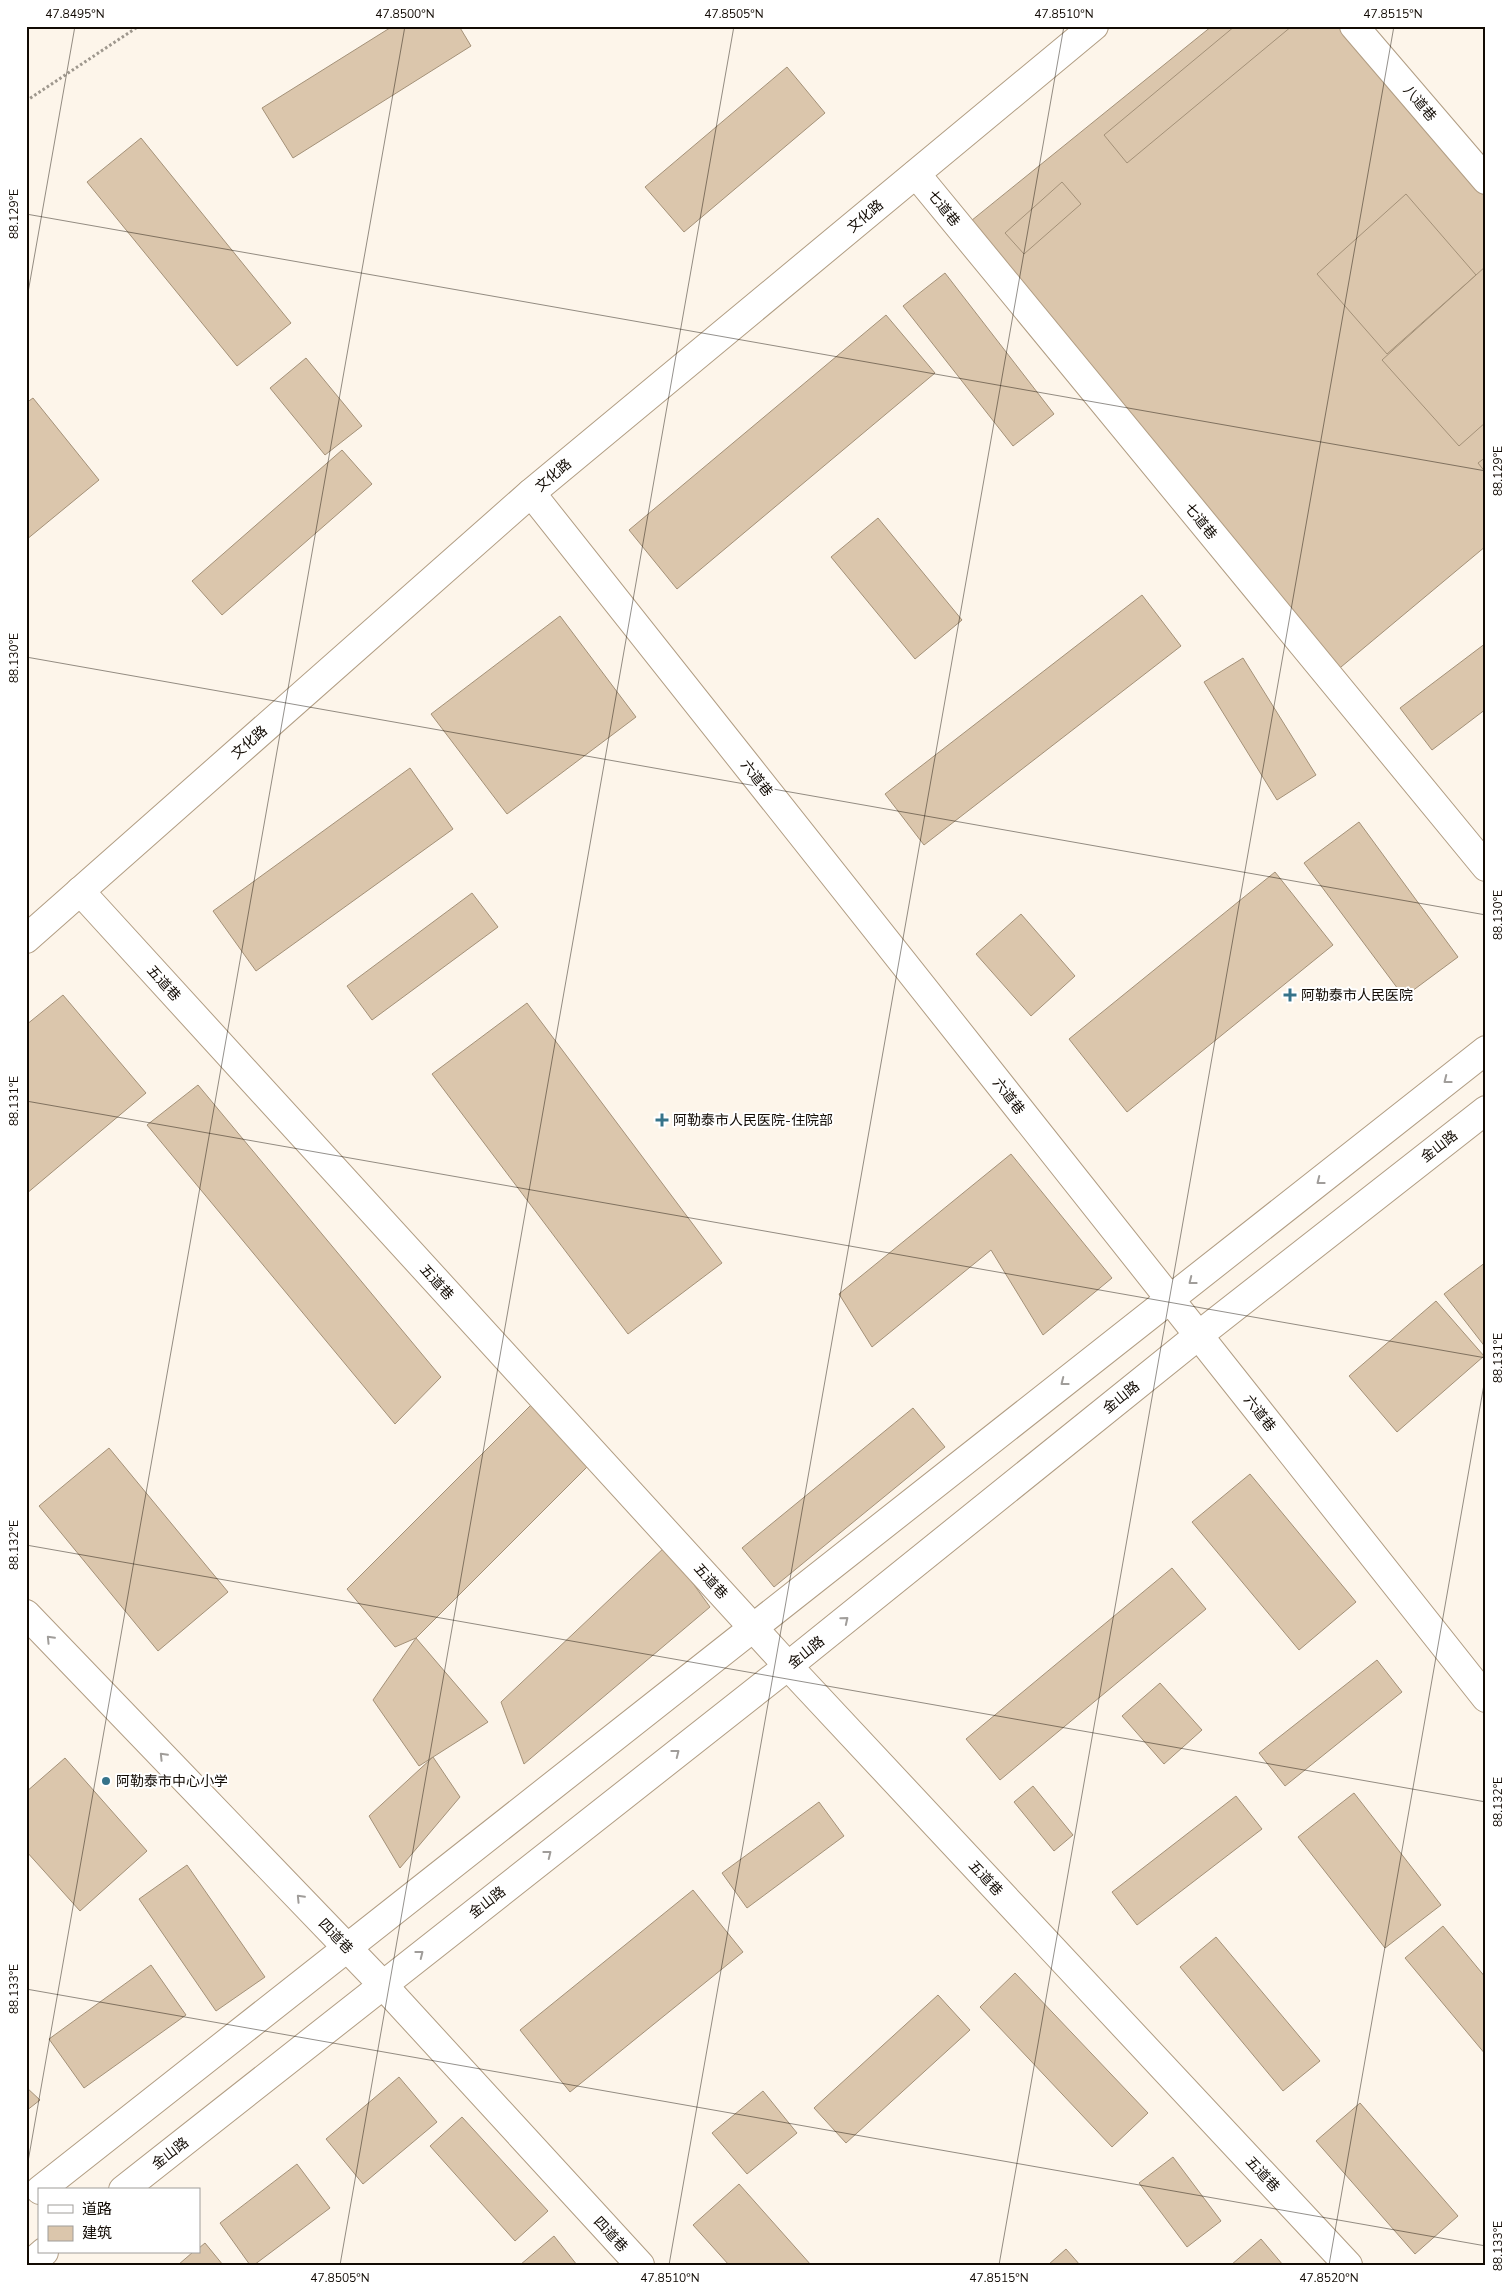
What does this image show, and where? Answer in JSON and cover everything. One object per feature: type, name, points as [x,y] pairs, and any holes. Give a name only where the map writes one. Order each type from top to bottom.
[{"type":"main road","name":"文化路","points":[[26,939],[531,494],[1094,26]]},
{"type":"main road","name":"八道巷","points":[[1354,26],[1486,180]]},
{"type":"main road","name":"七道巷","points":[[916,174],[1486,868]]},
{"type":"main road","name":"六道巷","points":[[531,494],[1486,1698]]},
{"type":"main road","name":"五道巷","points":[[80,891],[788,1666],[1348,2265]]},
{"type":"main road","points":[[42,2188],[1486,1050]]},
{"type":"main road","name":"金山路","points":[[126,2188],[788,1666],[1198,1335],[1486,1110]]},
{"type":"main road","name":"四道巷","points":[[26,1614],[382,1984],[640,2265]]},
{"type":"main road","points":[[26,2200],[38,2191]]},
{"type":"main road","points":[[29,2265],[42,2254]]},
{"type":"path","points":[[26,101],[139,26]]},
{"type":"building","points":[[393,26],[459,26],[471,46],[293,158],[262,108]]},
{"type":"building","points":[[1212,26],[1354,26],[1486,180],[1486,546],[1329,677],[961,229]]},
{"type":"building","points":[[1235,26],[1292,26],[1127,163],[1104,135]]},
{"type":"building","points":[[787,67],[825,113],[684,232],[645,187]]},
{"type":"building","points":[[141,138],[291,323],[237,366],[87,182]]},
{"type":"building","points":[[1062,182],[1081,204],[1024,254],[1005,233]]},
{"type":"building","points":[[1406,194],[1476,275],[1387,354],[1317,274]]},
{"type":"building","points":[[1486,266],[1486,422],[1459,446],[1382,360]]},
{"type":"building","points":[[945,273],[1054,414],[1013,446],[903,306]]},
{"type":"building","points":[[886,315],[935,373],[677,589],[629,530]]},
{"type":"building","points":[[306,358],[362,426],[325,455],[270,388]]},
{"type":"building","points":[[33,398],[99,480],[26,540],[26,403]]},
{"type":"building","points":[[342,450],[372,484],[222,615],[192,581]]},
{"type":"building","points":[[1486,457],[1486,473],[1478,463]]},
{"type":"building","points":[[878,518],[962,620],[915,659],[831,557]]},
{"type":"building","points":[[1142,595],[1181,646],[924,845],[885,794]]},
{"type":"building","points":[[560,616],[636,717],[507,814],[431,714]]},
{"type":"building","points":[[1486,643],[1486,709],[1432,750],[1400,708]]},
{"type":"building","points":[[1243,658],[1316,775],[1277,800],[1204,682]]},
{"type":"building","points":[[410,768],[453,829],[256,971],[213,911]]},
{"type":"building","points":[[1359,822],[1458,957],[1404,997],[1304,863]]},
{"type":"building","points":[[1275,872],[1333,945],[1127,1112],[1069,1039]]},
{"type":"building","points":[[472,893],[498,927],[372,1020],[347,986]]},
{"type":"building","points":[[1021,914],[1075,976],[1031,1016],[976,954]]},
{"type":"building","points":[[63,995],[146,1093],[26,1194],[26,1025]]},
{"type":"building","points":[[527,1003],[722,1263],[628,1334],[432,1074]]},
{"type":"building","points":[[198,1085],[441,1377],[395,1424],[147,1125]]},
{"type":"building","points":[[1011,1154],[1112,1278],[1043,1335],[991,1250],[872,1347],[839,1294]]},
{"type":"building","points":[[1486,1262],[1486,1348],[1444,1294]]},
{"type":"building","points":[[1436,1301],[1484,1356],[1397,1432],[1349,1376]]},
{"type":"building","points":[[533,1403],[588,1466],[416,1638],[395,1647],[347,1589]]},
{"type":"building","points":[[913,1408],[945,1447],[774,1587],[742,1548]]},
{"type":"building","points":[[109,1448],[228,1592],[158,1651],[39,1506]]},
{"type":"building","points":[[1250,1474],[1356,1602],[1299,1650],[1192,1522]]},
{"type":"building","points":[[666,1546],[710,1607],[524,1764],[501,1702]]},
{"type":"building","points":[[1172,1568],[1206,1609],[1000,1780],[966,1739]]},
{"type":"building","points":[[416,1638],[488,1722],[419,1766],[373,1700]]},
{"type":"building","points":[[1377,1660],[1402,1692],[1285,1786],[1259,1753]]},
{"type":"building","points":[[1160,1683],[1202,1730],[1164,1764],[1122,1716]]},
{"type":"building","points":[[433,1757],[460,1797],[400,1868],[369,1816]]},
{"type":"building","points":[[65,1758],[147,1851],[80,1911],[26,1851],[26,1792]]},
{"type":"building","points":[[1033,1786],[1073,1835],[1054,1851],[1014,1802]]},
{"type":"building","points":[[1354,1793],[1441,1905],[1385,1948],[1298,1837]]},
{"type":"building","points":[[1236,1796],[1262,1829],[1137,1925],[1112,1892]]},
{"type":"building","points":[[819,1802],[844,1836],[747,1908],[722,1873]]},
{"type":"building","points":[[187,1865],[265,1977],[216,2011],[139,1899]]},
{"type":"building","points":[[693,1890],[743,1952],[570,2092],[520,2030]]},
{"type":"building","points":[[1443,1926],[1486,1978],[1486,2055],[1405,1958]]},
{"type":"building","points":[[1216,1937],[1320,2061],[1283,2091],[1180,1967]]},
{"type":"building","points":[[151,1965],[186,2015],[84,2088],[49,2039]]},
{"type":"building","points":[[1015,1973],[1148,2113],[1112,2147],[980,2007]]},
{"type":"building","points":[[938,1995],[970,2030],[846,2143],[814,2108]]},
{"type":"building","points":[[399,2077],[437,2122],[363,2184],[326,2139]]},
{"type":"building","points":[[26,2087],[40,2100],[26,2111]]},
{"type":"building","points":[[763,2091],[797,2133],[747,2174],[712,2133]]},
{"type":"building","points":[[1360,2103],[1458,2216],[1415,2254],[1316,2141]]},
{"type":"building","points":[[462,2117],[548,2211],[515,2241],[430,2146]]},
{"type":"building","points":[[1173,2157],[1221,2221],[1187,2247],[1139,2183]]},
{"type":"building","points":[[297,2164],[330,2208],[254,2265],[250,2265],[220,2223]]},
{"type":"building","points":[[739,2184],[811,2265],[729,2265],[693,2225]]},
{"type":"building","points":[[554,2236],[577,2265],[520,2265]]},
{"type":"building","points":[[1261,2239],[1283,2265],[1231,2265]]},
{"type":"building","points":[[205,2243],[223,2265],[178,2265],[191,2254],[200,2254],[200,2247]]},
{"type":"building","points":[[1066,2249],[1080,2265],[1048,2265]]},
{"type":"place","name":"阿勒泰市人民医院","points":[[1290,995]]},
{"type":"place","name":"阿勒泰市人民医院-住院部","points":[[662,1120]]},
{"type":"place","name":"阿勒泰市中心小学","points":[[106,1781]]}]
